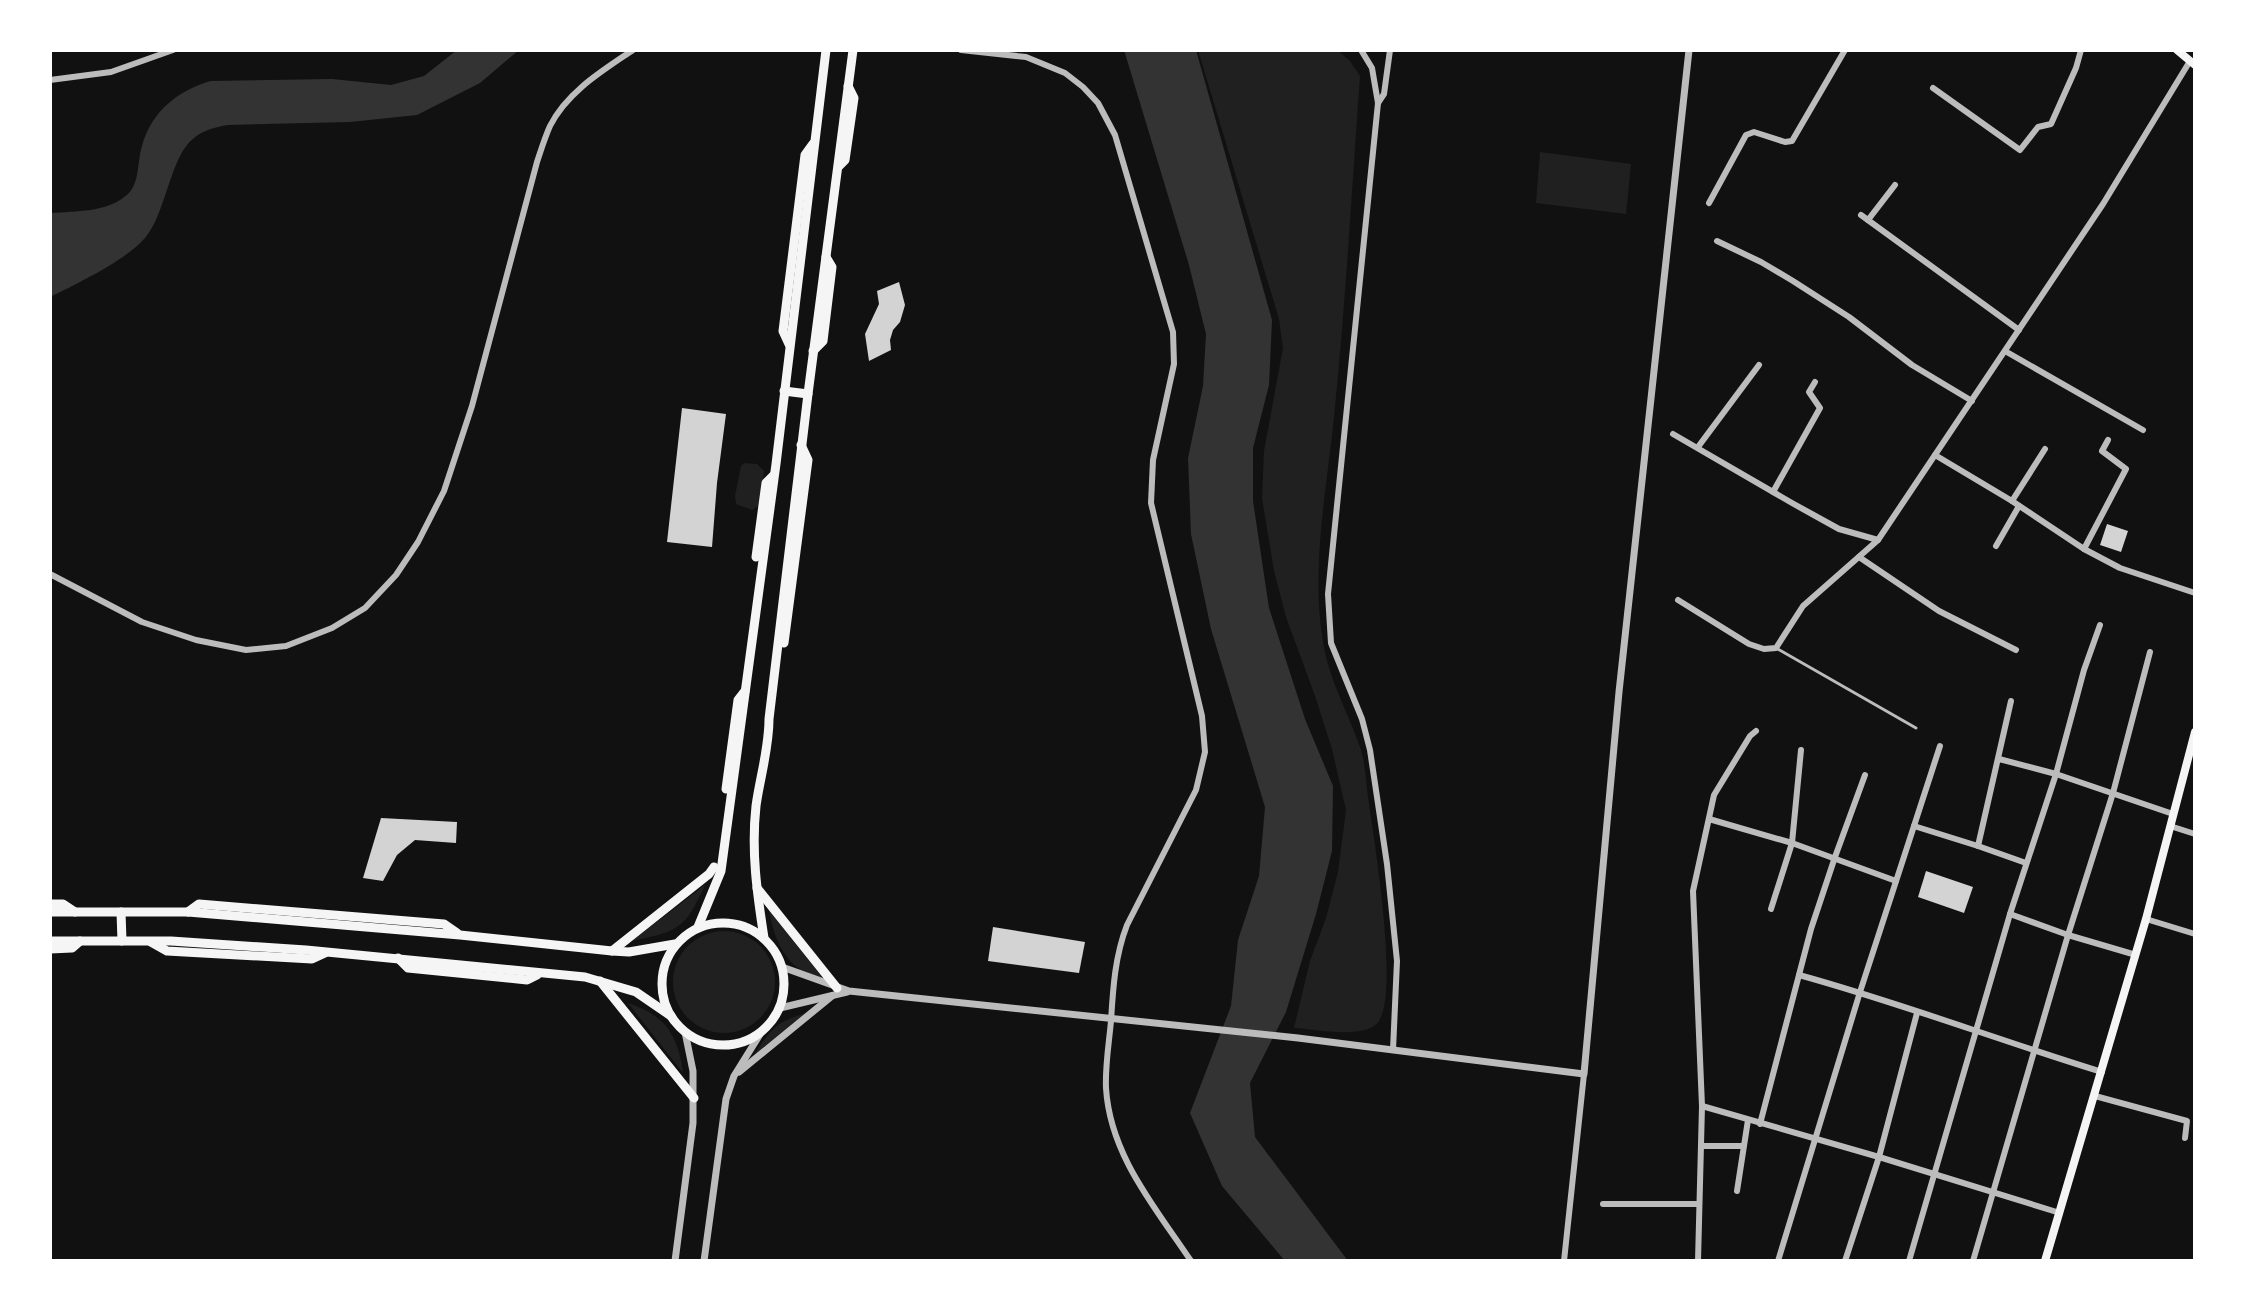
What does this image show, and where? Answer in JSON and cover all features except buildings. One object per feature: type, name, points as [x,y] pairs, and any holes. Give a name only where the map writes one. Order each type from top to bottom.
[{"type":"main road","points":[[698,927],[721,871],[826,50]]},
{"type":"main road","points":[[764,938],[753,861],[756,806],[769,737],[801,445],[853,50]]},
{"type":"main road","points":[[2177,50],[2193,63]]},
{"type":"main road","points":[[2190,50],[2193,63]]},
{"type":"main road","points":[[784,391],[808,394]]},
{"type":"main road","points":[[612,951],[714,867],[738,700],[746,688]]},
{"type":"main road","points":[[2045,1261],[2136,955],[2195,732]]},
{"type":"main road","points":[[714,867],[716,884]]},
{"type":"main road","points":[[755,885],[835,992]]},
{"type":"main road","points":[[50,904],[63,904],[78,913]]},
{"type":"main road","points":[[50,912],[188,912],[629,952],[675,944]]},
{"type":"main road","points":[[121,912],[122,941]]},
{"type":"main road","points":[[50,941],[150,941],[328,952],[585,977],[636,992],[671,1016],[685,1032],[715,1045],[732,1045],[748,1040],[772,1021],[784,995],[782,967],[775,951],[750,928],[733,923],[715,922],[686,934],[675,944],[666,961],[662,979],[663,998],[671,1016]]},
{"type":"main road","points":[[50,949],[72,948],[80,941]]},
{"type":"main road","points":[[600,981],[694,1098]]},
{"type":"street","points":[[50,80],[111,72],[173,50]]},
{"type":"street","points":[[50,574],[142,622],[196,640],[246,650],[286,646],[332,628],[365,608],[396,575],[418,542],[444,491],[472,406],[537,162],[550,126],[564,104],[578,90],[633,50]]},
{"type":"street","points":[[961,50],[1026,57],[1065,73],[1098,103],[1115,135],[1173,332],[1174,364],[1153,460],[1151,503],[1202,716],[1205,752],[1196,790],[1119,945],[1106,1086],[1115,1139],[1128,1166],[1191,1261]]},
{"type":"street","points":[[1361,50],[1372,68],[1378,103],[1328,594],[1331,643],[1362,719],[1370,750],[1387,864],[1397,961],[1393,1050]]},
{"type":"street","points":[[1378,103],[1384,94],[1390,50]]},
{"type":"street","points":[[1564,1261],[1619,692],[1689,50]]},
{"type":"street","points":[[1709,203],[1746,135],[1754,132],[1785,142],[1792,141],[1845,50]]},
{"type":"street","points":[[1933,88],[2020,150],[2038,127],[2051,124],[2081,50]]},
{"type":"street","points":[[1678,600],[1749,644],[1764,649],[1776,648],[1803,606],[1878,540],[2103,204],[2193,63]]},
{"type":"street","points":[[1868,220],[1895,185]]},
{"type":"street","points":[[1861,215],[2019,330]]},
{"type":"street","points":[[1717,241],[1793,281],[1849,317],[1912,365],[1972,401]]},
{"type":"street","points":[[2005,351],[2143,430]]},
{"type":"street","points":[[1698,447],[1759,365]]},
{"type":"street","points":[[1773,492],[1820,408],[1809,392],[1815,382]]},
{"type":"street","points":[[1673,434],[1839,529],[1878,540]]},
{"type":"street","points":[[2084,549],[2126,469],[2102,451],[2108,440]]},
{"type":"street","points":[[1996,546],[2045,449]]},
{"type":"street","points":[[1935,455],[2016,503],[2084,549],[2120,568],[2195,593]]},
{"type":"street","points":[[1859,557],[1939,611],[2016,650]]},
{"type":"street","points":[[1909,1261],[2010,914],[2100,625]]},
{"type":"street","points":[[1973,1261],[2068,935],[2113,793],[2150,652]]},
{"type":"street","points":[[1978,846],[2011,701]]},
{"type":"street","points":[[1698,1261],[1702,1106],[1693,891],[1714,795],[1756,731]]},
{"type":"street","points":[[1778,1261],[1860,992],[1940,746]]},
{"type":"street","points":[[1771,909],[1792,843],[1801,750]]},
{"type":"street","points":[[1999,759],[2056,774],[2173,814]]},
{"type":"street","points":[[1760,1124],[1799,975],[1835,857],[1865,775]]},
{"type":"street","points":[[1709,819],[1835,857],[1896,881]]},
{"type":"street","points":[[1914,826],[2026,863]]},
{"type":"street","points":[[2170,826],[2195,834]]},
{"type":"street","points":[[2010,914],[2136,955]]},
{"type":"street","points":[[2146,919],[2195,934]]},
{"type":"street","points":[[782,967],[835,992]]},
{"type":"street","points":[[1799,975],[1860,992],[2102,1072]]},
{"type":"street","points":[[780,1008],[849,991],[1298,1038],[1584,1074]]},
{"type":"street","points":[[734,1076],[835,992]]},
{"type":"street","points":[[1845,1261],[1879,1157],[1917,1013]]},
{"type":"street","points":[[704,1261],[726,1099],[734,1076],[762,1031]]},
{"type":"street","points":[[675,1261],[693,1123],[693,1071],[685,1032]]},
{"type":"street","points":[[2095,1096],[2187,1121],[2185,1138]]},
{"type":"street","points":[[1702,1106],[2060,1213]]},
{"type":"street","points":[[1737,1191],[1748,1120]]},
{"type":"street","points":[[1701,1146],[1743,1146]]},
{"type":"street","points":[[1603,1204],[1699,1204]]},
{"type":"lane","points":[[1776,648],[1916,728]]},
{"type":"shaded area","points":[[457,50],[519,50],[480,83],[417,115],[350,122],[228,125],[201,133],[186,146],[179,158],[158,215],[145,238],[114,263],[50,297],[50,213],[101,208],[128,194],[136,178],[140,152],[152,123],[168,104],[188,90],[211,81],[332,79],[391,85],[424,76]]},
{"type":"shaded area","points":[[1124,50],[1196,50],[1272,320],[1269,385],[1253,448],[1253,501],[1269,608],[1305,719],[1333,786],[1332,851],[1286,1012],[1250,1083],[1255,1137],[1348,1261],[1285,1261],[1222,1186],[1190,1113],[1231,1006],[1238,940],[1259,876],[1265,807],[1211,629],[1191,534],[1188,458],[1203,386],[1206,334],[1189,265]]},
{"type":"shaded area","points":[[1198,50],[1337,50],[1350,61],[1360,76],[1342,324],[1318,584],[1326,656],[1363,756],[1384,914],[1385,1002],[1380,1019],[1374,1026],[1354,1032],[1294,1028],[1310,961],[1338,872],[1346,810],[1332,749],[1286,617],[1274,571],[1262,498],[1264,451],[1283,348],[1279,319]]},
{"type":"shaded area","points":[[1540,152],[1631,164],[1626,214],[1536,203]]},
{"type":"shaded area","points":[[744,463],[757,464],[764,471],[760,505],[752,510],[736,504],[735,496]]},
{"type":"shaded area","points":[[705,885],[692,911],[679,926],[632,941]]},
{"type":"shaded area","points":[[769,909],[825,979],[797,967],[785,954],[776,936]]},
{"type":"shaded area","points":[[724,931],[753,939],[767,953],[775,982],[767,1011],[753,1025],[724,1033],[695,1025],[681,1011],[673,982],[681,953],[695,939]]},
{"type":"shaded area","points":[[628,1003],[652,1014],[668,1028],[678,1048],[683,1073]]},
{"type":"shaded area","points":[[806,1013],[755,1054],[776,1027]]}]
